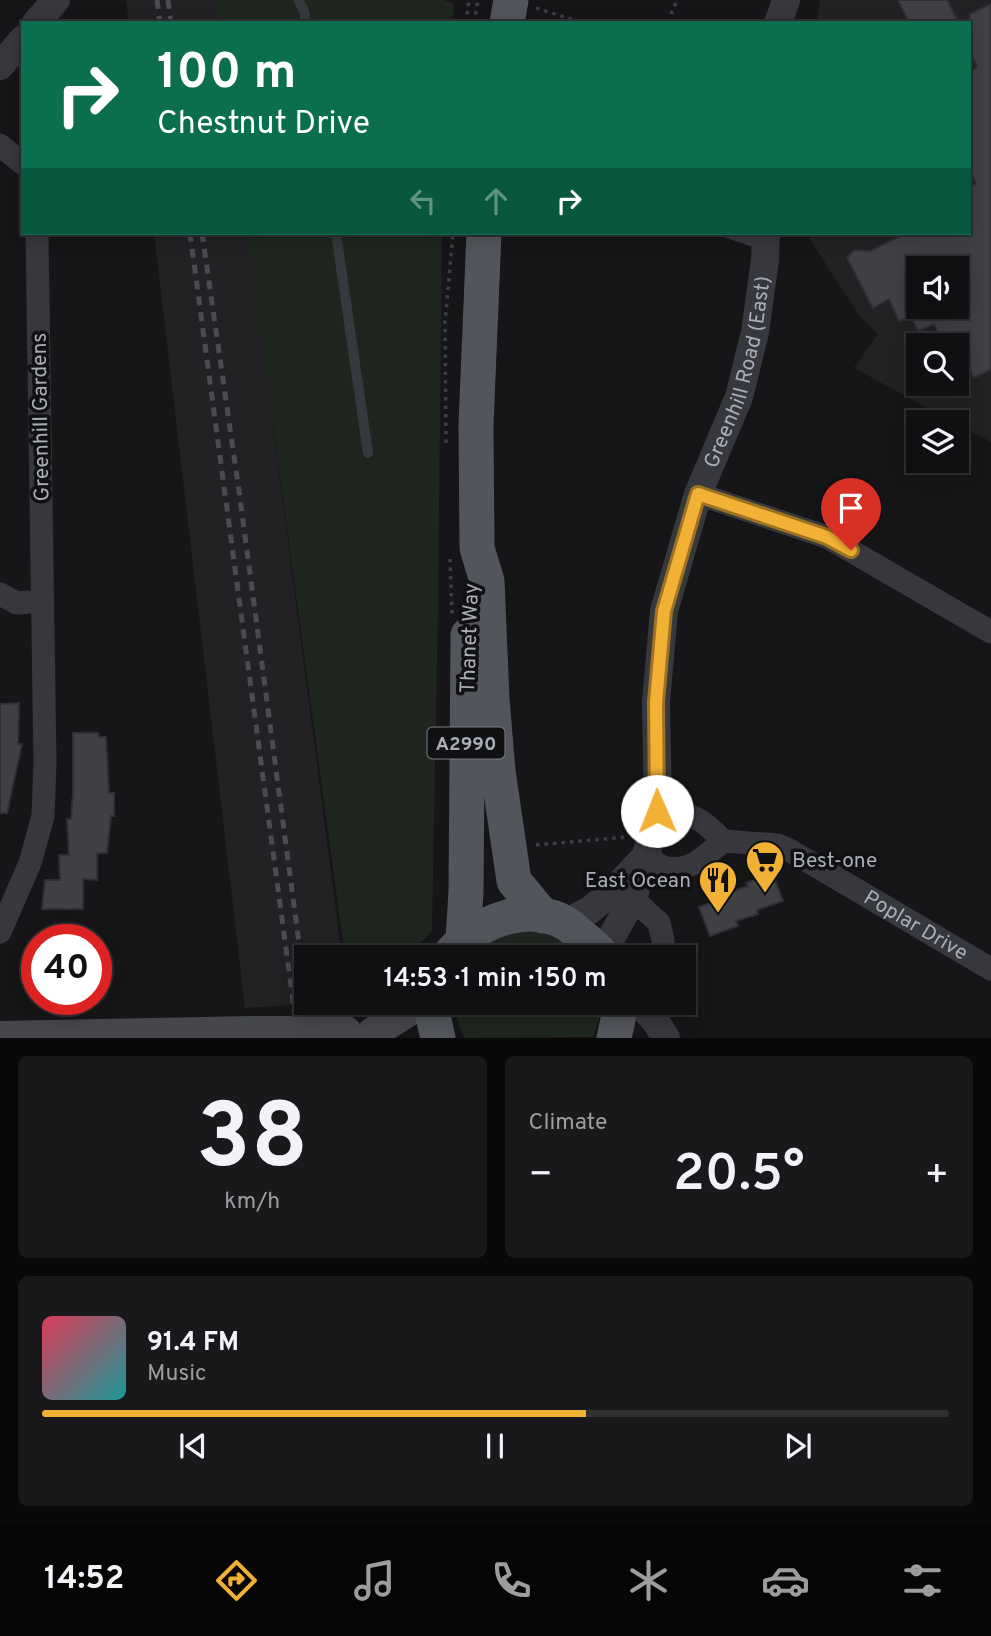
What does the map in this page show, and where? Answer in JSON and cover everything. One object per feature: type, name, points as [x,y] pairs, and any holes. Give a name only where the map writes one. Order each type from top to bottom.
[{"type":"main road","name":"Thanet Way","points":[[457,945],[466,892],[466,697],[470,580],[477,548],[476,425],[484,235]]},
{"type":"main road","name":"Thanet Way","points":[[477,548],[488,581],[496,747],[514,881],[554,920]]},
{"type":"main road","name":"A2990","points":[[460,945],[487,923],[514,915],[554,920],[588,945]]},
{"type":"main road","points":[[0,1037],[253,1032],[368,1034],[400,1015]]},
{"type":"main road","points":[[433,1015],[438,1038]]},
{"type":"main road","points":[[614,1038],[618,1015]]},
{"type":"street","points":[[38,21],[56,0]]},
{"type":"street","points":[[779,21],[786,0]]},
{"type":"street","points":[[0,66],[21,41]]},
{"type":"street","points":[[0,145],[21,162]]},
{"type":"street","name":"Greenhill Gardens","points":[[0,932],[30,863],[43,816],[45,762],[37,235]]},
{"type":"street","name":"Greenhill Road (East)","points":[[609,945],[633,899],[652,834],[656,702],[664,611],[698,494],[739,397],[755,332],[766,239]]},
{"type":"street","points":[[698,494],[827,537],[991,632]]},
{"type":"street","points":[[0,594],[17,603],[43,601]]},
{"type":"street","points":[[554,920],[590,910],[613,891],[635,864],[652,834],[682,812],[701,820],[723,841],[701,860],[689,866],[667,868],[652,834]]},
{"type":"street","name":"Poplar Drive","points":[[723,841],[778,845],[789,850],[991,969]]},
{"type":"street","points":[[633,899],[659,923],[663,945]]},
{"type":"street","points":[[650,1015],[666,1038]]},
{"type":"lane","points":[[298,0],[306,21]]},
{"type":"lane","points":[[336,235],[368,453]]},
{"type":"lane","points":[[740,235],[766,239]]},
{"type":"path","points":[[474,21],[478,0]]},
{"type":"path","points":[[671,14],[677,0]]},
{"type":"path","points":[[466,21],[469,1]]},
{"type":"path","points":[[518,10],[574,21]]},
{"type":"path","points":[[530,845],[652,834]]},
{"type":"shaded area","points":[[126,0],[219,0],[222,21],[129,21]]},
{"type":"shaded area","points":[[216,0],[444,0],[454,3],[452,21],[219,21]]},
{"type":"shaded area","points":[[820,0],[991,0],[991,442],[969,430],[969,410],[931,410],[854,368],[878,334],[860,317],[806,235],[971,235],[971,21],[817,21]]},
{"type":"shaded area","points":[[154,235],[248,235],[340,945],[294,945],[294,1005],[245,1008]]},
{"type":"shaded area","points":[[247,235],[442,235],[432,931],[419,945],[343,945]]},
{"type":"shaded area","points":[[529,929],[553,933],[569,945],[486,945],[512,933]]},
{"type":"shaded area","points":[[457,1015],[601,1015],[593,1037],[465,1038]]},
{"type":"building","points":[[898,0],[947,0],[958,21],[908,21]]},
{"type":"building","points":[[991,4],[991,369],[974,378],[969,368],[969,333],[938,333],[934,324],[918,331],[912,319],[969,319],[969,256],[906,256],[906,319],[899,321],[889,299],[873,308],[847,258],[854,250],[870,251],[903,235],[971,235],[971,186],[976,184],[971,172],[971,70],[977,67],[971,54],[970,14]]},
{"type":"building","points":[[19,703],[18,744],[22,744],[7,813],[0,813],[0,704]]},
{"type":"building","points":[[73,733],[98,733],[99,737],[106,737],[109,793],[114,793],[114,816],[111,816],[107,853],[97,853],[97,880],[83,879],[83,909],[42,909],[45,880],[60,880],[59,855],[69,855],[67,819],[71,819],[73,793]]},
{"type":"building","points":[[773,874],[783,901],[757,910],[758,914],[736,921],[738,926],[710,936],[699,907],[727,897],[725,894],[748,886],[746,883]]},
{"type":"railway","points":[[157,0],[160,21]]},
{"type":"railway","points":[[168,0],[171,21]]},
{"type":"railway","points":[[190,235],[298,1038]]},
{"type":"railway","points":[[202,235],[299,945]]},
{"type":"railway","points":[[309,1015],[312,1038]]},
{"type":"place","name":"Best-one","points":[[765,894]]},
{"type":"place","name":"East Ocean","points":[[718,914]]},
{"type":"route","points":[[657,811],[656,702],[664,611],[698,494],[827,537],[851,550]]}]
